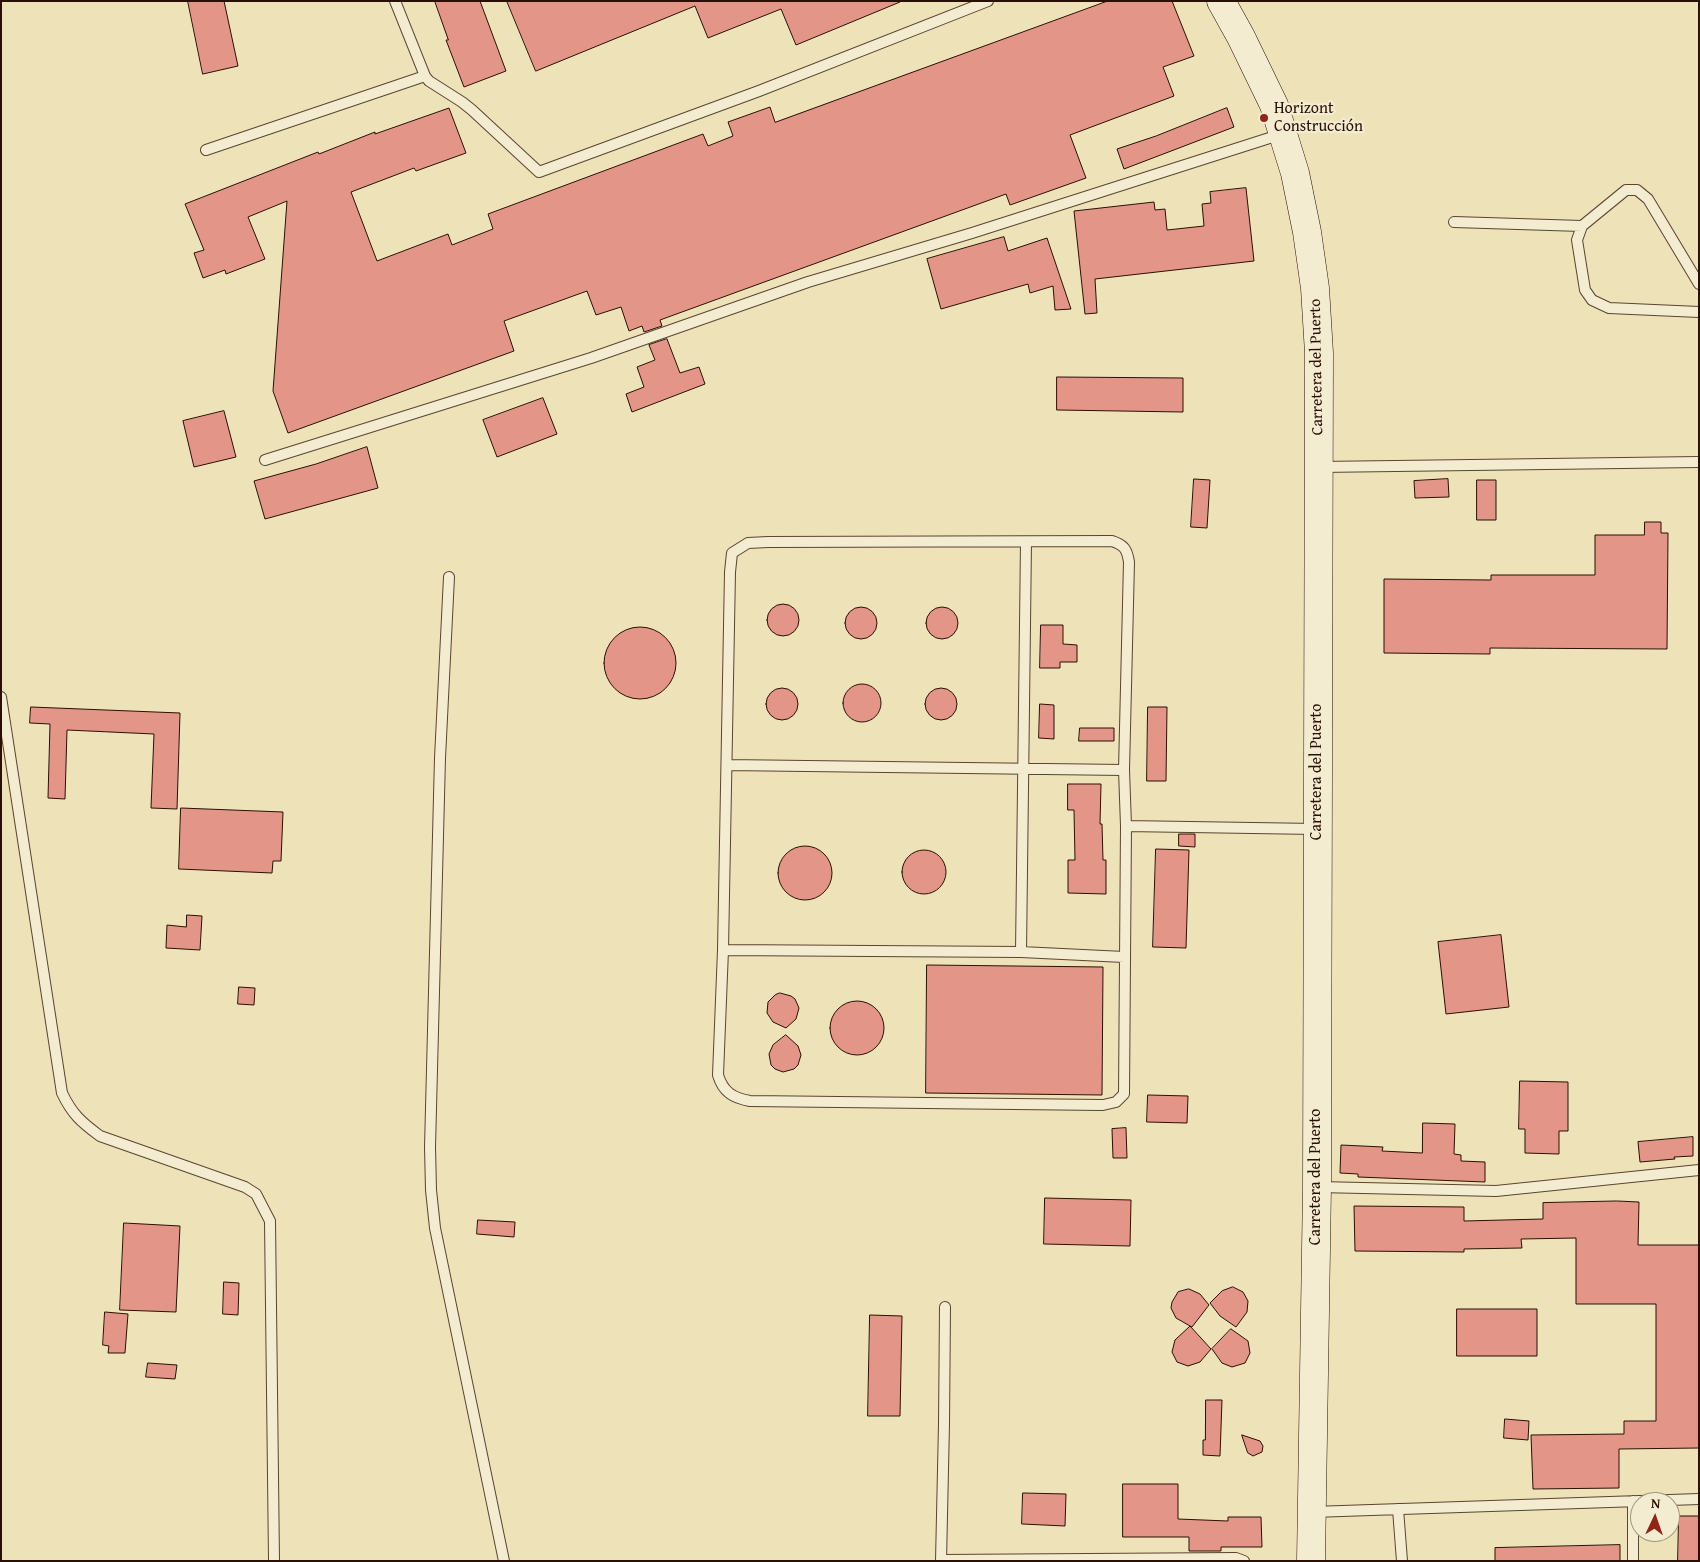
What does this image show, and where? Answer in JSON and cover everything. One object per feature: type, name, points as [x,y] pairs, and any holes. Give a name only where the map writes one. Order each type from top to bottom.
[{"type":"main road","name":"Carretera del Puerto","points":[[1221,1],[1274,105],[1295,173],[1307,232],[1315,288],[1319,353],[1317,1187],[1311,1561]]},
{"type":"lane","points":[[395,1],[425,76],[434,85],[472,110],[538,172],[759,91],[988,1]]},
{"type":"lane","points":[[206,150],[425,76]]},
{"type":"lane","points":[[265,460],[591,358],[808,282],[972,233],[1282,134]]},
{"type":"lane","points":[[1699,284],[1648,199],[1637,190],[1626,190],[1582,226],[1577,240],[1585,290],[1592,300],[1609,308],[1699,312]]},
{"type":"lane","points":[[1454,222],[1582,226]]},
{"type":"lane","points":[[1318,467],[1699,462]]},
{"type":"lane","points":[[1112,541],[1122,544],[1127,550],[1129,562],[1124,770],[1126,826],[1124,1094],[1116,1102],[1102,1105],[750,1101],[737,1098],[721,1086],[718,1075],[723,950],[730,572],[732,553],[748,543],[1026,542],[1112,541]]},
{"type":"lane","points":[[1021,952],[1026,542]]},
{"type":"lane","points":[[449,577],[440,758],[430,1147],[431,1190],[435,1228],[504,1561]]},
{"type":"lane","points":[[1,697],[62,1093],[70,1110],[100,1136],[245,1187],[256,1194],[270,1221],[274,1561]]},
{"type":"lane","points":[[727,765],[1124,770]]},
{"type":"lane","points":[[1126,826],[1317,829]]},
{"type":"lane","points":[[723,950],[1021,952],[1124,957]]},
{"type":"lane","points":[[1317,1187],[1496,1191],[1699,1170]]},
{"type":"lane","points":[[945,1307],[941,1560],[1236,1558],[1244,1561]]},
{"type":"lane","points":[[1680,1500],[1699,1499]]},
{"type":"lane","points":[[1311,1512],[1630,1501]]},
{"type":"lane","points":[[1398,1509],[1402,1561]]},
{"type":"lane","points":[[1633,1542],[1633,1561]]},
{"type":"building","points":[[188,1],[224,1],[238,66],[203,74]]},
{"type":"building","points":[[435,1],[480,1],[506,71],[464,87],[446,40],[448,40]]},
{"type":"building","points":[[507,1],[900,2],[796,45],[781,9],[708,38],[695,6],[536,71]]},
{"type":"building","points":[[1108,1],[1172,1],[1194,56],[1163,67],[1174,96],[1070,135],[1086,178],[1010,205],[1006,194],[660,320],[662,326],[644,332],[642,326],[629,331],[621,307],[596,315],[587,291],[504,321],[514,351],[288,433],[273,391],[287,201],[248,217],[265,259],[226,274],[225,270],[203,278],[194,253],[204,250],[185,204],[318,152],[319,154],[375,132],[375,134],[449,108],[466,153],[416,171],[414,168],[351,192],[377,261],[448,234],[452,245],[493,229],[488,214],[703,134],[708,146],[733,136],[728,122],[770,107],[775,122]]},
{"type":"building","points":[[1227,108],[1234,127],[1124,169],[1117,149]]},
{"type":"building","points":[[1246,188],[1254,261],[1095,279],[1097,313],[1085,314],[1074,211],[1154,202],[1155,210],[1165,209],[1167,230],[1204,226],[1202,204],[1211,203],[1210,192]]},
{"type":"building","points":[[1004,237],[1008,251],[1047,238],[1071,309],[1055,310],[1053,286],[1030,293],[1028,284],[941,309],[927,259]]},
{"type":"building","points":[[667,339],[680,373],[699,367],[705,384],[632,412],[626,394],[644,387],[637,367],[655,360],[649,345]]},
{"type":"building","points":[[1057,377],[1183,378],[1183,412],[1057,410]]},
{"type":"building","points":[[543,398],[557,434],[497,457],[483,420]]},
{"type":"building","points":[[224,411],[236,457],[194,467],[183,421]]},
{"type":"building","points":[[367,447],[378,488],[265,519],[254,481],[316,464]]},
{"type":"building","points":[[1194,479],[1210,480],[1207,528],[1191,527]]},
{"type":"building","points":[[1448,479],[1449,497],[1415,498],[1414,481]]},
{"type":"building","points":[[1477,480],[1496,480],[1496,520],[1477,520]]},
{"type":"building","points":[[1645,522],[1661,522],[1661,533],[1668,533],[1667,649],[1490,648],[1490,654],[1384,653],[1384,579],[1491,580],[1491,575],[1595,575],[1595,535],[1644,535]]},
{"type":"building","points":[[783,604],[789,605],[794,609],[798,614],[798,626],[794,631],[789,635],[783,636],[777,635],[772,631],[768,626],[767,620],[768,614],[772,609],[777,605]]},
{"type":"building","points":[[861,607],[867,608],[872,612],[876,617],[876,629],[872,634],[867,638],[861,639],[855,638],[850,634],[846,629],[845,623],[846,617],[850,612],[855,608]]},
{"type":"building","points":[[942,607],[948,608],[953,612],[957,617],[957,629],[953,634],[948,638],[942,639],[936,638],[931,634],[927,629],[926,623],[927,617],[931,612],[936,608]]},
{"type":"building","points":[[1041,625],[1063,625],[1063,644],[1077,645],[1077,662],[1060,662],[1060,668],[1040,668]]},
{"type":"building","points":[[647,627],[666,637],[674,649],[676,663],[674,677],[666,689],[654,697],[633,699],[614,689],[606,677],[604,656],[614,637],[626,629]]},
{"type":"building","points":[[862,684],[869,685],[875,690],[880,696],[880,710],[875,716],[869,721],[862,722],[855,721],[849,716],[844,710],[843,703],[844,696],[849,690],[855,685]]},
{"type":"building","points":[[782,688],[788,689],[793,693],[797,698],[797,710],[793,715],[788,719],[782,720],[776,719],[771,715],[767,710],[766,704],[767,698],[771,693],[776,689]]},
{"type":"building","points":[[941,688],[947,689],[952,693],[956,698],[956,710],[952,715],[947,719],[941,720],[935,719],[930,715],[926,710],[925,704],[926,698],[930,693],[935,689]]},
{"type":"building","points":[[1040,704],[1054,705],[1054,739],[1039,738]]},
{"type":"building","points":[[31,707],[180,713],[177,809],[151,808],[154,734],[67,730],[65,799],[48,798],[50,724],[30,723]]},
{"type":"building","points":[[1148,707],[1167,707],[1166,781],[1147,781]]},
{"type":"building","points":[[1080,728],[1114,728],[1114,741],[1079,741]]},
{"type":"building","points":[[1068,784],[1101,784],[1100,824],[1102,824],[1103,860],[1106,860],[1106,894],[1068,893],[1068,860],[1075,860],[1074,810],[1068,810]]},
{"type":"building","points":[[181,808],[283,812],[281,861],[273,861],[272,873],[179,869]]},
{"type":"building","points":[[1179,834],[1195,834],[1195,847],[1179,846]]},
{"type":"building","points":[[800,846],[810,846],[820,850],[828,858],[832,873],[828,888],[820,896],[810,900],[800,900],[790,896],[782,888],[778,878],[778,868],[782,858],[790,850]]},
{"type":"building","points":[[1156,849],[1189,850],[1186,948],[1153,947]]},
{"type":"building","points":[[920,850],[928,850],[940,856],[946,872],[940,888],[928,894],[920,894],[908,888],[902,876],[902,868],[908,856]]},
{"type":"building","points":[[187,915],[202,916],[200,950],[166,948],[167,925],[186,927]]},
{"type":"building","points":[[1501,935],[1509,1007],[1446,1014],[1438,942]]},
{"type":"building","points":[[927,965],[1103,967],[1102,1095],[926,1093]]},
{"type":"building","points":[[239,987],[255,988],[254,1005],[238,1004]]},
{"type":"building","points":[[780,993],[795,999],[799,1008],[796,1019],[786,1028],[773,1022],[767,1013],[768,1002]]},
{"type":"building","points":[[852,1001],[862,1001],[872,1005],[880,1013],[884,1028],[880,1043],[872,1051],[862,1055],[852,1055],[842,1051],[834,1043],[830,1033],[830,1023],[834,1013],[842,1005]]},
{"type":"building","points":[[786,1035],[798,1046],[801,1055],[798,1065],[794,1069],[783,1072],[771,1065],[769,1054],[773,1045]]},
{"type":"building","points":[[1520,1081],[1568,1082],[1568,1131],[1559,1131],[1559,1154],[1525,1153],[1525,1129],[1519,1129]]},
{"type":"building","points":[[1148,1095],[1188,1096],[1187,1123],[1147,1122]]},
{"type":"building","points":[[1423,1123],[1455,1124],[1454,1154],[1461,1155],[1461,1161],[1485,1162],[1485,1182],[1358,1177],[1358,1174],[1340,1173],[1341,1145],[1383,1147],[1382,1151],[1422,1153]]},
{"type":"building","points":[[1126,1128],[1127,1158],[1113,1158],[1112,1129]]},
{"type":"building","points":[[1693,1137],[1693,1156],[1640,1162],[1638,1142]]},
{"type":"building","points":[[1045,1198],[1131,1200],[1130,1246],[1044,1244]]},
{"type":"building","points":[[1639,1202],[1638,1245],[1699,1245],[1699,1448],[1619,1449],[1619,1488],[1533,1489],[1531,1435],[1624,1434],[1624,1421],[1656,1421],[1656,1304],[1576,1304],[1576,1238],[1521,1239],[1522,1248],[1464,1249],[1464,1252],[1355,1251],[1354,1206],[1464,1207],[1464,1221],[1543,1219],[1543,1203]]},
{"type":"building","points":[[478,1220],[515,1222],[514,1237],[477,1234]]},
{"type":"building","points":[[124,1223],[180,1226],[176,1312],[120,1310]]},
{"type":"building","points":[[224,1282],[239,1283],[238,1315],[223,1314]]},
{"type":"building","points":[[1233,1287],[1243,1292],[1248,1301],[1247,1312],[1236,1327],[1220,1316],[1210,1303],[1222,1291]]},
{"type":"building","points":[[1189,1289],[1200,1294],[1209,1305],[1192,1327],[1176,1318],[1171,1308],[1178,1292]]},
{"type":"building","points":[[1457,1309],[1537,1309],[1537,1356],[1457,1356]]},
{"type":"building","points":[[105,1312],[128,1314],[125,1353],[108,1353],[109,1346],[103,1345]]},
{"type":"building","points":[[870,1315],[902,1316],[900,1416],[868,1416]]},
{"type":"building","points":[[1190,1326],[1211,1349],[1200,1362],[1188,1366],[1177,1362],[1172,1352],[1175,1340]]},
{"type":"building","points":[[1231,1329],[1248,1341],[1250,1353],[1245,1363],[1232,1367],[1222,1363],[1212,1349]]},
{"type":"building","points":[[148,1363],[177,1365],[175,1379],[146,1377]]},
{"type":"building","points":[[1206,1400],[1222,1400],[1220,1456],[1203,1455]]},
{"type":"building","points":[[1505,1419],[1529,1421],[1528,1440],[1504,1438]]},
{"type":"building","points":[[1242,1435],[1260,1441],[1263,1446],[1262,1452],[1253,1456],[1248,1453]]},
{"type":"building","points":[[1123,1484],[1178,1484],[1178,1519],[1228,1521],[1228,1517],[1261,1517],[1262,1547],[1221,1547],[1221,1551],[1189,1551],[1189,1537],[1123,1537]]},
{"type":"building","points":[[1023,1493],[1066,1494],[1065,1526],[1022,1524]]},
{"type":"building","points":[[1680,1516],[1699,1516],[1699,1561],[1678,1561]]},
{"type":"building","points":[[1620,1545],[1620,1561],[1495,1561],[1495,1548]]},
{"type":"place","name":"Horizont Construcción","points":[[1264,118]]}]
